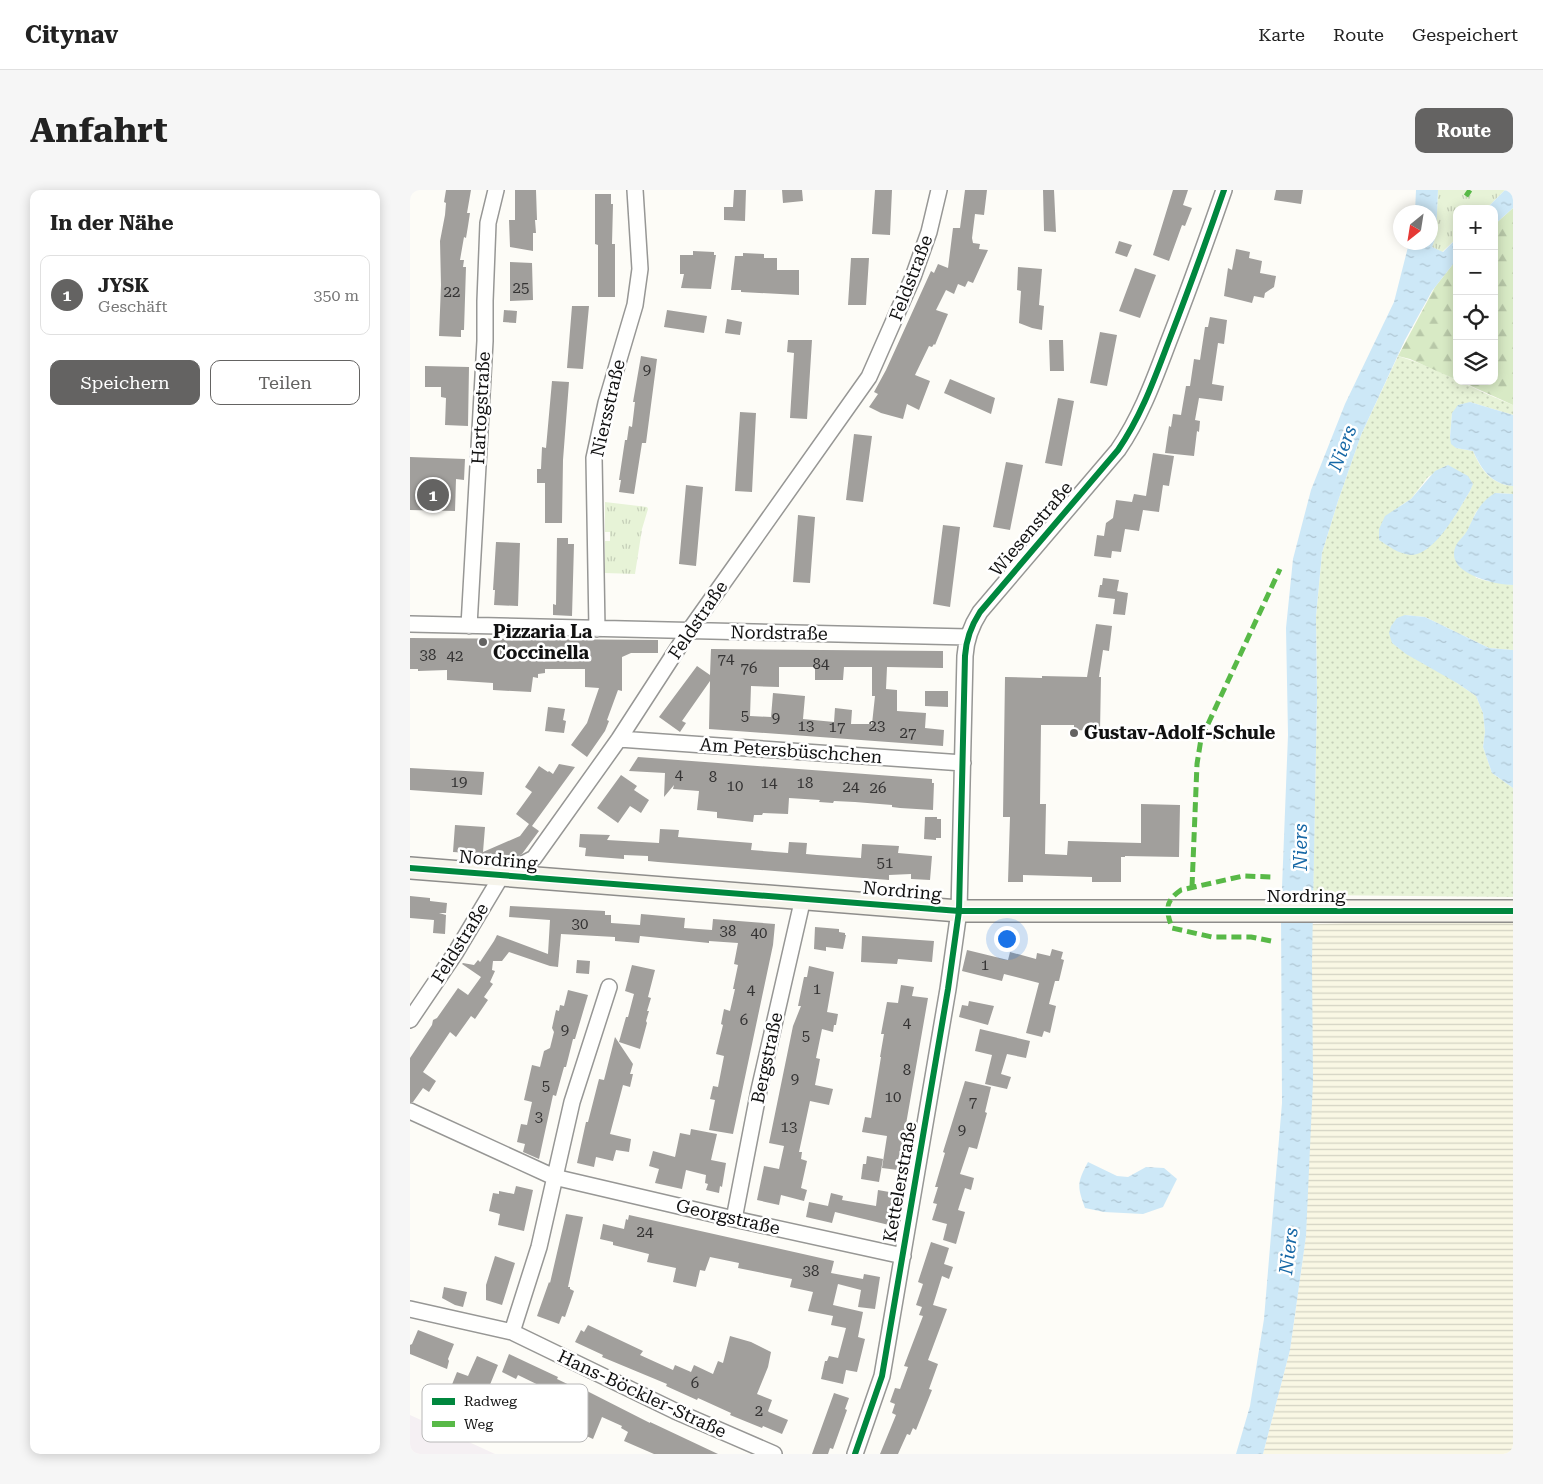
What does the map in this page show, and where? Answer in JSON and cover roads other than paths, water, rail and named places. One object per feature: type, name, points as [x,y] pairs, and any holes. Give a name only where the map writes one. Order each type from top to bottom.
[{"type":"street","name":"Hartogstraße","points":[[470,626],[485,341],[488,223],[496,190]]},
{"type":"street","name":"Niersstraße","points":[[596,629],[594,458],[606,402],[635,305],[640,270],[635,190]]},
{"type":"street","name":"Feldstraße","points":[[410,1020],[456,952],[502,875],[534,858],[619,739],[690,631],[868,377],[914,277],[940,190]]},
{"type":"street","name":"Wiesenstraße","points":[[959,911],[965,656],[972,624],[980,612],[1118,450],[1131,431],[1145,404],[1157,373],[1224,190]]},
{"type":"street","name":"Nordstraße","points":[[410,624],[968,637]]},
{"type":"street","name":"Am Petersbüschchen","points":[[619,739],[963,764]]},
{"type":"street","name":"Nordring","points":[[410,868],[959,911],[1513,911]]},
{"type":"street","name":"Bergstraße","points":[[734,1219],[759,1090],[803,898]]},
{"type":"street","name":"Kettelerstraße","points":[[855,1454],[882,1376],[948,989],[959,911]]},
{"type":"street","points":[[512,1332],[539,1247],[572,1102],[609,987]]},
{"type":"street","name":"Georgstraße","points":[[410,1111],[554,1177],[903,1256]]},
{"type":"street","name":"Hans-Böckler-Straße","points":[[410,1310],[512,1332],[675,1411],[774,1454]]},
{"type":"water","points":[[1416,190],[1438,190],[1437,205],[1415,205]]},
{"type":"water","points":[[1505,190],[1513,190],[1513,208],[1498,221],[1498,205],[1490,205]]},
{"type":"water","name":"Niers","points":[[1453,242],[1453,264],[1432,291],[1405,340],[1361,435],[1322,553],[1316,616],[1317,697],[1312,962],[1313,1081],[1306,1236],[1290,1350],[1263,1454],[1236,1454],[1250,1406],[1264,1319],[1282,1103],[1281,913],[1288,735],[1286,628],[1293,559],[1311,490],[1345,404],[1394,302],[1407,250],[1438,250],[1443,252]]},
{"type":"water","points":[[1470,402],[1513,415],[1513,486],[1505,485],[1488,475],[1473,451],[1456,448],[1451,444],[1452,413],[1458,405]]},
{"type":"water","points":[[1448,465],[1468,476],[1473,484],[1453,519],[1429,548],[1411,555],[1398,551],[1379,540],[1379,529],[1385,516],[1411,499],[1435,471]]},
{"type":"water","points":[[1495,493],[1513,494],[1513,585],[1495,583],[1474,576],[1458,565],[1454,557],[1456,545],[1467,532],[1478,509]]},
{"type":"water","points":[[1405,615],[1425,617],[1489,648],[1513,650],[1513,788],[1492,773],[1483,747],[1485,732],[1483,713],[1476,696],[1406,654],[1392,643],[1389,633],[1391,626],[1397,618]]},
{"type":"water","points":[[1088,1162],[1117,1176],[1128,1177],[1146,1167],[1164,1168],[1177,1179],[1163,1207],[1143,1214],[1104,1212],[1085,1208],[1082,1201],[1079,1185]]},
{"type":"place","name":"JYSK","points":[[433,495]]},
{"type":"place","name":"Pizzaria La Coccinella","points":[[483,642]]},
{"type":"place","name":"Gustav-Adolf-Schule","points":[[1074,733]]}]
